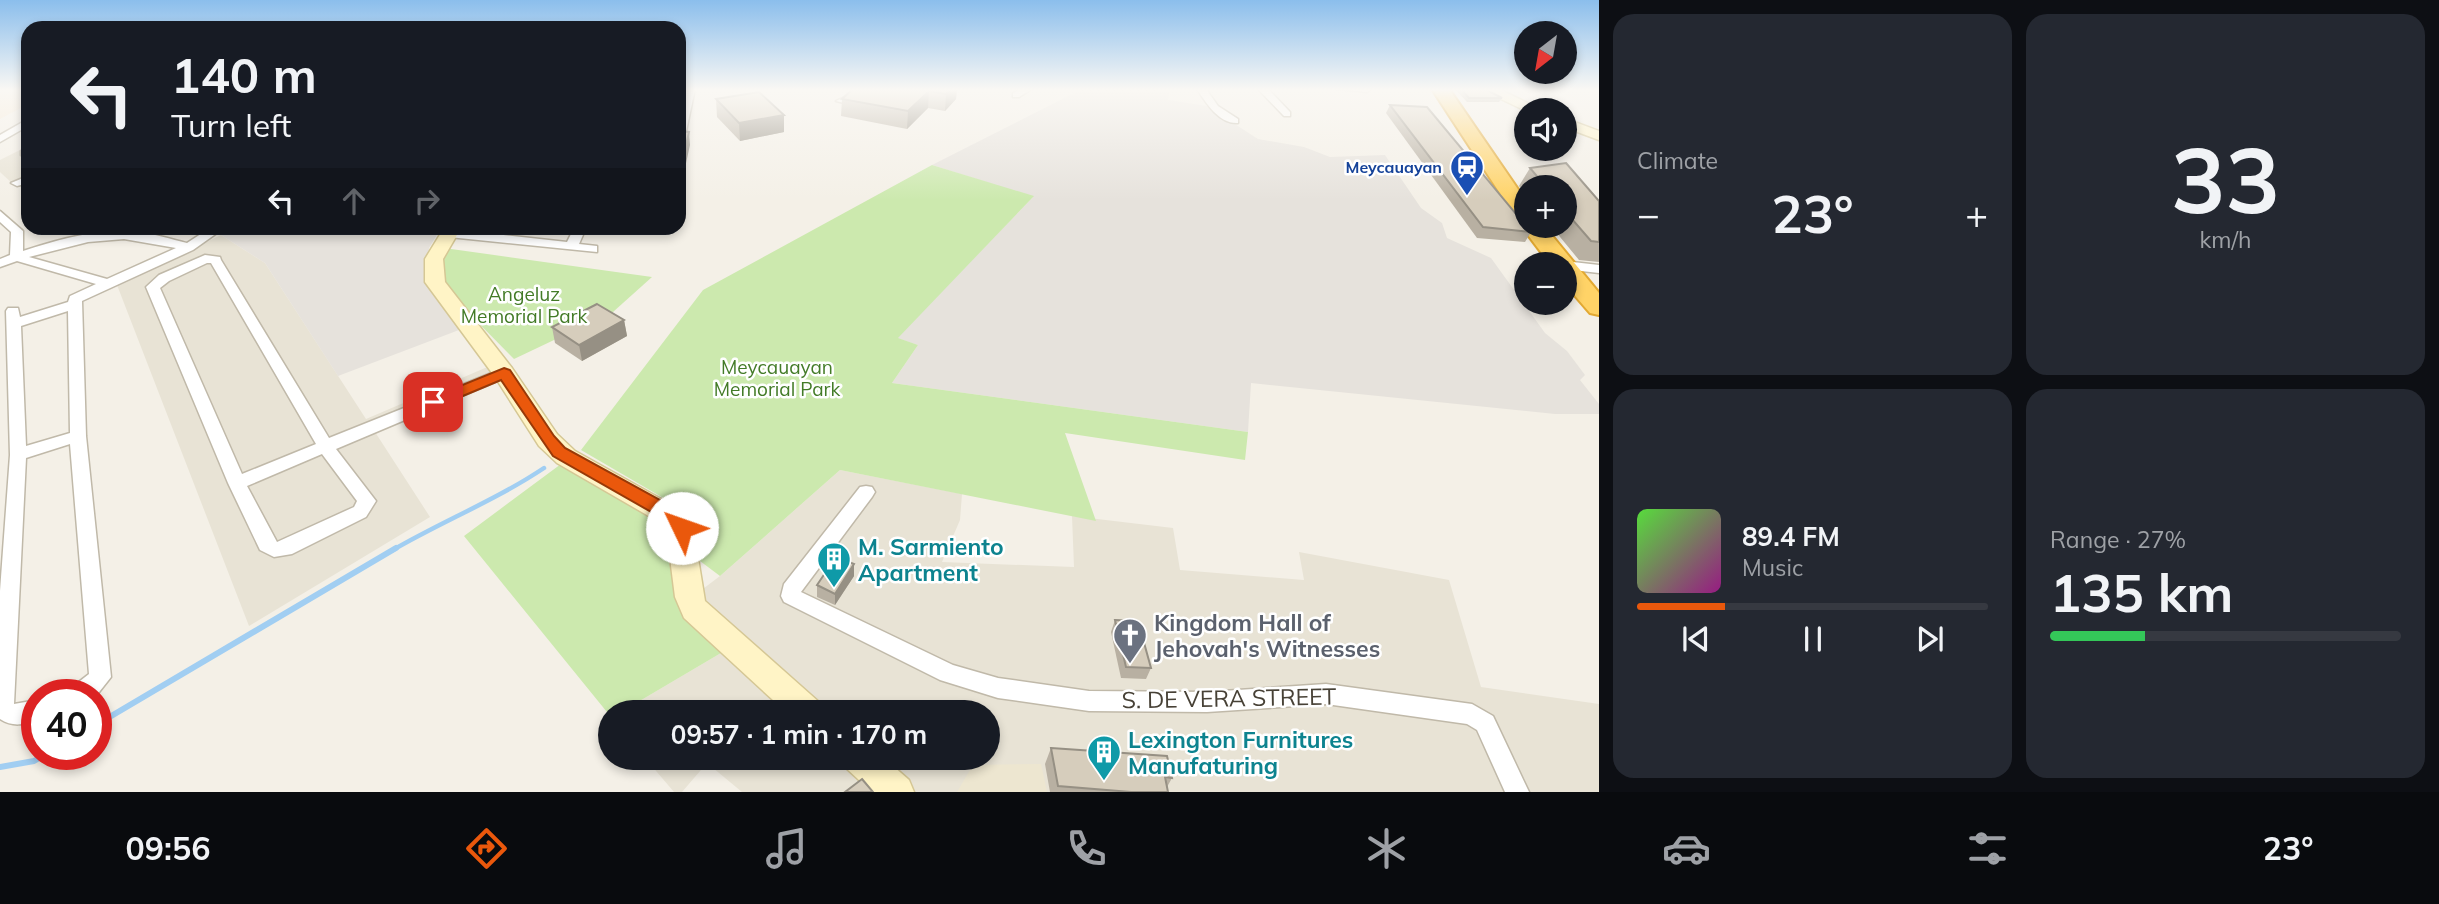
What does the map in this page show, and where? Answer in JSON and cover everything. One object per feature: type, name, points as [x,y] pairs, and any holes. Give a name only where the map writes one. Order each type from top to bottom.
[{"type":"highway","points":[[1465,126],[1514,198]]},
{"type":"highway","points":[[1542,238],[1553,252]]},
{"type":"highway","points":[[1577,282],[1599,308]]},
{"type":"street","points":[[0,138],[21,126]]},
{"type":"street","points":[[1577,127],[1599,136]]},
{"type":"street","points":[[0,215],[17,231],[16,257]]},
{"type":"street","points":[[17,231],[21,230]]},
{"type":"street","points":[[98,679],[78,436],[74,360],[75,299],[189,247],[207,235]]},
{"type":"street","points":[[448,235],[432,264],[435,282],[504,373],[548,440],[559,452],[679,521],[689,597],[694,609],[795,700]]},
{"type":"street","points":[[526,235],[593,248]]},
{"type":"street","points":[[572,246],[577,235]]},
{"type":"street","points":[[0,263],[79,241],[110,237],[138,236],[189,247]]},
{"type":"street","points":[[16,257],[108,283]]},
{"type":"street","points":[[205,259],[215,260],[326,447],[367,501],[360,512],[285,549],[274,550],[267,545],[237,483],[153,287],[164,278],[205,259]]},
{"type":"street","points":[[1577,267],[1599,269]]},
{"type":"street","points":[[21,714],[10,714],[3,708],[18,455],[13,318],[76,304]]},
{"type":"street","points":[[237,483],[504,373]]},
{"type":"street","points":[[18,455],[78,436]]},
{"type":"street","name":"S. DE VERA STREET","points":[[866,492],[791,590],[791,596],[948,673],[998,688],[1089,701],[1207,702],[1326,694],[1472,713],[1485,723],[1517,792]]},
{"type":"street","points":[[872,770],[897,792]]},
{"type":"shaded area","points":[[1009,126],[1238,126],[1258,139],[1304,147],[1330,157],[1385,155],[1421,208],[1442,223],[1447,238],[1491,258],[1514,290],[1514,315],[1532,315],[1545,333],[1567,351],[1585,375],[1580,380],[1599,404],[1599,414],[1555,414],[1251,383],[1248,432],[892,383],[918,345],[897,338],[1033,197],[932,165]]},
{"type":"shaded area","points":[[21,150],[21,188],[0,172],[0,160]]},
{"type":"shaded area","points":[[221,235],[265,263],[366,419],[492,365],[502,380],[375,432],[430,517],[249,626],[117,285]]},
{"type":"shaded area","points":[[221,235],[437,235],[429,248],[425,281],[459,330],[338,376],[265,263]]},
{"type":"shaded area","points":[[840,470],[962,494],[960,520],[942,562],[1074,567],[1072,516],[1173,528],[1180,570],[1304,580],[1299,552],[1449,580],[1481,687],[1599,704],[1599,792],[742,792],[715,770],[1000,770],[1000,700],[641,700],[721,653],[679,607],[720,576]]},
{"type":"shaded area","points":[[1041,764],[1047,792],[957,792],[970,770],[1000,770],[1000,765]]},
{"type":"shaded area","points":[[655,770],[701,770],[682,792],[674,792]]},
{"type":"green space","name":"Meycauayan Memorial Park","points":[[932,165],[1034,196],[898,338],[918,345],[892,383],[1248,432],[1245,460],[1065,433],[1096,521],[840,470],[720,576],[700,561],[691,549],[696,517],[581,450],[703,290]]},
{"type":"green space","name":"Angeluz Memorial Park","points":[[444,248],[652,277],[613,312],[514,359],[447,291],[438,267]]},
{"type":"green space","points":[[561,464],[673,528],[679,607],[721,653],[641,700],[598,701],[464,536]]},
{"type":"building","points":[[1406,126],[1443,126],[1514,212],[1514,230],[1483,227]]},
{"type":"building","points":[[1566,163],[1576,175],[1536,175],[1530,168]]},
{"type":"building","points":[[1577,176],[1599,201],[1599,242],[1591,241],[1577,225]]},
{"type":"building","points":[[597,304],[624,320],[579,345],[552,327]]},
{"type":"building","points":[[836,557],[854,564],[835,594],[817,585]]},
{"type":"building","points":[[1115,620],[1138,621],[1151,668],[1126,667]]},
{"type":"building","points":[[1051,748],[1167,756],[1172,778],[1165,777],[1168,792],[1058,786]]},
{"type":"building","points":[[862,779],[873,792],[845,792]]},
{"type":"waterway","points":[[393,550],[544,468]]},
{"type":"waterway","points":[[112,716],[396,548]]},
{"type":"waterway","points":[[0,767],[21,763]]},
{"type":"place","name":"Meycauayan","points":[[1467,197]]},
{"type":"place","name":"M. Sarmiento Apartment","points":[[834,589]]},
{"type":"place","name":"Kingdom Hall of Jehovah's Witnesses","points":[[1130,665]]},
{"type":"place","name":"Lexington Furnitures Manufaturing","points":[[1104,782]]},
{"type":"route","points":[[433,402],[504,373],[548,440],[559,452],[674,516],[682,528]]}]
